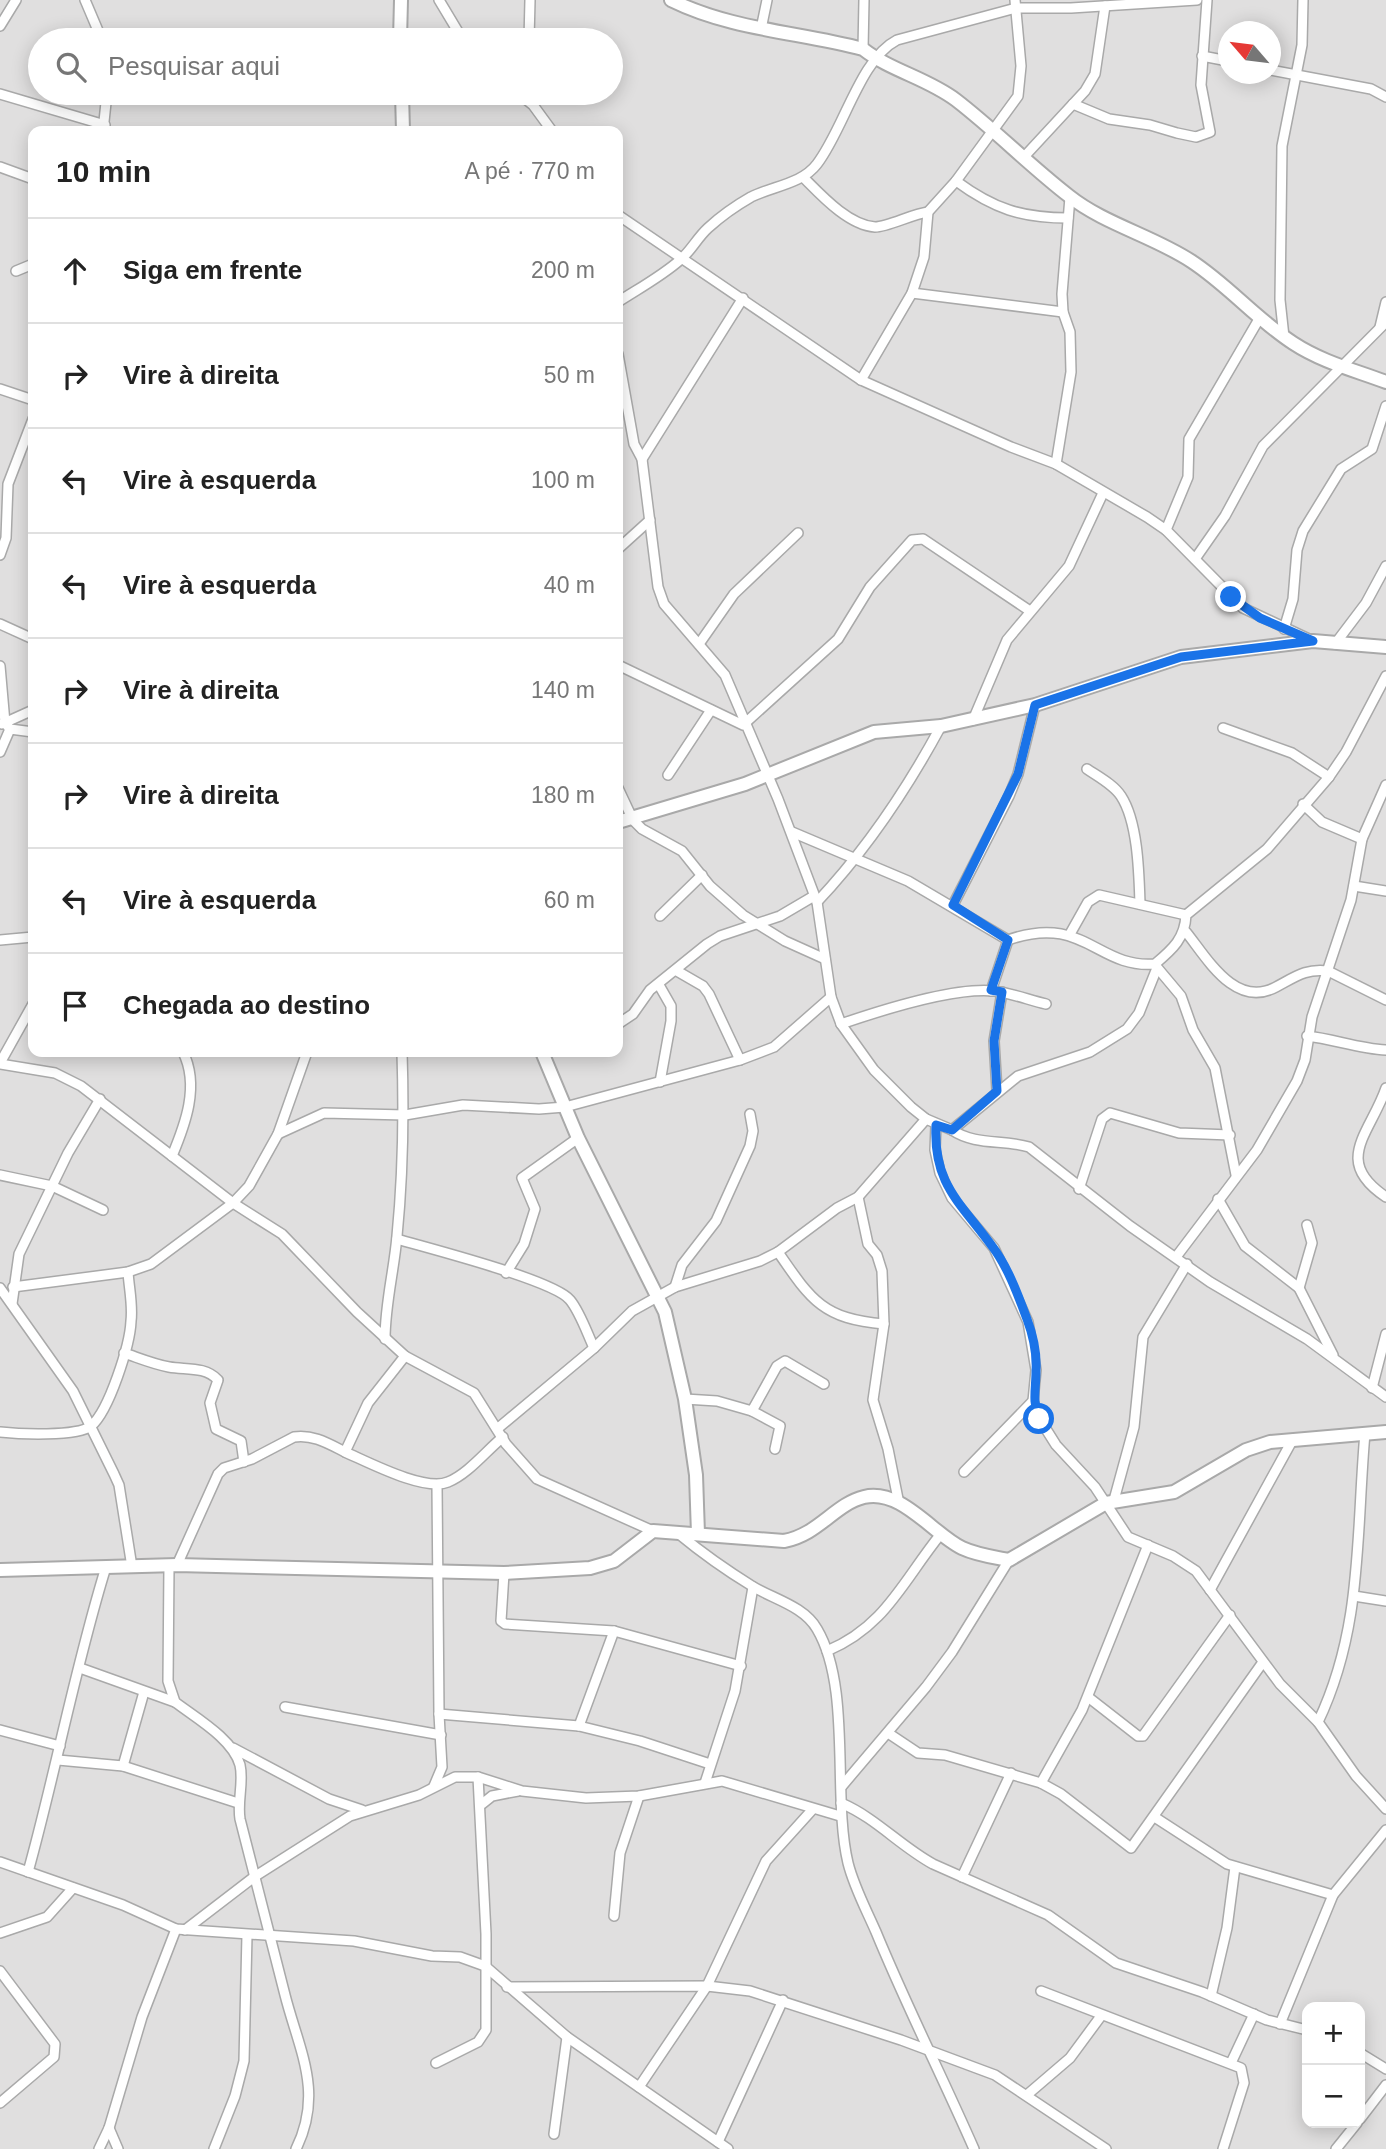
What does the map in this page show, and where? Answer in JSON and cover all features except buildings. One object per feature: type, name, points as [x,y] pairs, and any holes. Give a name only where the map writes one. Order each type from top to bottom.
[{"type":"street","points":[[0,26],[16,0]]},
{"type":"street","points":[[85,0],[97,28]]},
{"type":"street","points":[[400,28],[401,0]]},
{"type":"street","points":[[439,0],[456,28]]},
{"type":"street","points":[[529,28],[530,0]]},
{"type":"street","points":[[671,0],[698,13],[761,29],[863,49],[874,58],[942,91],[1070,197],[1191,261],[1227,286],[1259,319],[1284,337],[1340,367],[1386,382]]},
{"type":"street","points":[[761,29],[767,0]]},
{"type":"street","points":[[863,49],[864,0]]},
{"type":"street","points":[[623,299],[680,260],[708,228],[734,208],[750,198],[803,177],[833,141],[874,58],[885,46],[1016,4],[1105,6],[1197,0]]},
{"type":"street","points":[[1073,104],[1109,119],[1204,136],[1210,132],[1201,85],[1207,0]]},
{"type":"street","points":[[1284,337],[1280,300],[1282,146],[1302,45],[1303,0]]},
{"type":"street","points":[[803,177],[827,201],[866,224],[877,227],[928,212],[957,181],[1018,96],[1021,66],[1016,4]]},
{"type":"street","points":[[1023,158],[1073,104],[1095,74],[1105,6]]},
{"type":"street","points":[[1202,56],[1218,59]]},
{"type":"street","points":[[1281,72],[1371,89],[1386,97]]},
{"type":"street","points":[[0,94],[28,103]]},
{"type":"street","points":[[34,105],[98,126]]},
{"type":"street","points":[[104,126],[106,105]]},
{"type":"street","points":[[402,105],[403,126]]},
{"type":"street","points":[[533,105],[548,126]]},
{"type":"street","points":[[0,167],[28,177]]},
{"type":"street","points":[[957,181],[977,196],[1019,215],[1069,218]]},
{"type":"street","points":[[1056,464],[1072,372],[1070,332],[1063,312],[1070,197]]},
{"type":"street","points":[[861,380],[912,293],[924,257],[928,212]]},
{"type":"street","points":[[623,219],[680,260],[743,298],[861,380],[1011,447],[1056,464],[1166,530],[1243,608],[1313,641]]},
{"type":"street","points":[[16,271],[28,266]]},
{"type":"street","points":[[912,293],[1063,312]]},
{"type":"street","points":[[642,458],[743,298]]},
{"type":"street","points":[[1195,559],[1225,516],[1263,446],[1383,324],[1386,302]]},
{"type":"street","points":[[1166,530],[1188,477],[1189,439],[1259,319]]},
{"type":"street","points":[[623,382],[634,444],[642,458],[658,587],[664,604],[725,676],[743,724],[792,832],[815,899],[831,997],[841,1024],[874,1070],[926,1119],[936,1125],[952,1130],[965,1139],[1010,1142],[1029,1147],[1079,1189],[1210,1282],[1334,1357],[1386,1397]]},
{"type":"street","points":[[0,390],[28,398]]},
{"type":"street","points":[[1284,629],[1293,599],[1297,550],[1303,531],[1342,469],[1373,449],[1386,406]]},
{"type":"street","points":[[0,555],[6,538],[8,484],[28,432]]},
{"type":"street","points":[[973,720],[996,662],[1030,611],[1069,566],[1103,493]]},
{"type":"street","points":[[623,544],[650,520]]},
{"type":"street","points":[[699,644],[734,594],[798,533]]},
{"type":"street","points":[[743,724],[838,639],[870,587],[912,540],[923,539],[1030,611]]},
{"type":"street","points":[[1335,644],[1366,604],[1386,566]]},
{"type":"street","points":[[0,624],[28,637]]},
{"type":"street","points":[[623,821],[767,775],[874,732],[941,726],[1035,705],[1181,657],[1313,641],[1386,647]]},
{"type":"street","points":[[0,666],[5,726],[0,752]]},
{"type":"street","points":[[623,667],[743,724]]},
{"type":"street","points":[[1186,915],[1244,871],[1267,849],[1329,777],[1386,676]]},
{"type":"street","points":[[953,905],[1014,785],[1035,705]]},
{"type":"street","points":[[668,775],[711,710]]},
{"type":"street","points":[[5,726],[28,713]]},
{"type":"street","points":[[5,726],[28,731]]},
{"type":"street","points":[[623,1021],[633,1014],[650,990],[720,936],[756,925],[815,899],[855,859],[904,790],[941,726]]},
{"type":"street","points":[[1223,728],[1292,753],[1329,777]]},
{"type":"street","points":[[1087,769],[1112,787],[1126,806],[1140,875],[1140,904]]},
{"type":"street","points":[[1177,1257],[1257,1150],[1297,1081],[1305,1060],[1307,1036],[1354,886],[1362,839],[1382,801],[1386,785]]},
{"type":"street","points":[[623,799],[633,820],[642,829],[682,851],[722,897],[756,925],[825,959]]},
{"type":"street","points":[[1303,804],[1322,822],[1362,839]]},
{"type":"street","points":[[792,832],[908,881],[953,905],[1008,940],[1043,932],[1070,934],[1131,963],[1156,966],[1181,996],[1193,1030],[1215,1069],[1236,1175]]},
{"type":"street","points":[[660,916],[702,875]]},
{"type":"street","points":[[1354,886],[1386,891]]},
{"type":"street","points":[[1070,934],[1093,896],[1186,915]]},
{"type":"street","points":[[952,1130],[1018,1076],[1090,1052],[1127,1029],[1139,1013],[1156,966],[1186,932],[1186,915]]},
{"type":"street","points":[[1186,932],[1224,980],[1235,987],[1266,991],[1307,971],[1328,971],[1386,1000]]},
{"type":"street","points":[[0,940],[28,937]]},
{"type":"street","points":[[991,990],[1008,940]]},
{"type":"street","points":[[677,971],[703,986],[740,1060]]},
{"type":"street","points":[[659,985],[671,1006],[671,1021],[660,1082]]},
{"type":"street","points":[[841,1024],[931,999],[991,990],[1046,1004]]},
{"type":"street","points":[[997,1091],[994,1041],[1002,992]]},
{"type":"street","points":[[278,1134],[324,1113],[405,1115],[463,1105],[539,1109],[565,1107],[740,1060],[774,1047],[831,997]]},
{"type":"street","points":[[28,1013],[0,1063],[55,1073],[72,1080],[233,1203],[282,1234],[405,1356],[474,1393],[523,1466],[537,1479],[653,1531],[784,1541],[811,1532],[865,1497],[883,1497],[899,1504],[940,1535],[979,1555],[1009,1560]]},
{"type":"street","points":[[1307,1036],[1336,1039],[1368,1049],[1386,1050]]},
{"type":"street","points":[[172,1156],[189,1105],[191,1087],[184,1057]]},
{"type":"street","points":[[13,1287],[128,1272],[151,1264],[233,1203],[249,1186],[278,1134],[305,1057]]},
{"type":"street","points":[[385,1339],[386,1306],[397,1239],[405,1115],[402,1057]]},
{"type":"street","points":[[544,1057],[578,1138],[660,1297],[685,1399],[696,1475],[698,1534]]},
{"type":"street","points":[[1386,1088],[1360,1145],[1357,1162],[1365,1180],[1386,1197]]},
{"type":"street","points":[[12,1304],[19,1254],[52,1186],[100,1100]]},
{"type":"street","points":[[1079,1189],[1102,1119],[1110,1113],[1179,1133],[1230,1135]]},
{"type":"street","points":[[675,1287],[682,1265],[716,1221],[750,1146],[754,1131],[750,1114]]},
{"type":"street","points":[[175,1702],[168,1682],[173,1566],[194,1534],[211,1483],[224,1468],[244,1462],[301,1436],[331,1444],[413,1479],[436,1485],[456,1477],[632,1311],[675,1287],[760,1261],[778,1252],[837,1208],[858,1197],[926,1119]]},
{"type":"street","points":[[936,1125],[934,1150],[940,1173],[952,1198],[994,1248],[1028,1322],[1037,1370],[1033,1401],[1039,1419],[1055,1445],[1110,1502],[1122,1531],[1196,1571],[1263,1662],[1318,1722],[1356,1776],[1386,1809]]},
{"type":"street","points":[[506,1273],[532,1226],[535,1209],[522,1178],[578,1138]]},
{"type":"street","points":[[0,1175],[52,1186],[103,1210]]},
{"type":"street","points":[[858,1197],[869,1244],[880,1261],[884,1324],[873,1400],[888,1449],[899,1504]]},
{"type":"street","points":[[1218,1199],[1245,1246],[1299,1287],[1334,1357]]},
{"type":"street","points":[[1299,1287],[1312,1243],[1307,1225]]},
{"type":"street","points":[[397,1239],[537,1283],[570,1299],[594,1348]]},
{"type":"street","points":[[778,1252],[822,1307],[844,1318],[884,1324]]},
{"type":"street","points":[[1110,1502],[1134,1427],[1143,1337],[1186,1264]]},
{"type":"street","points":[[0,1432],[71,1432],[89,1427],[101,1413],[124,1353],[132,1319],[128,1272]]},
{"type":"street","points":[[0,1288],[73,1391],[119,1485],[132,1567]]},
{"type":"street","points":[[1372,1388],[1386,1334]]},
{"type":"street","points":[[124,1353],[169,1367],[208,1372],[215,1376],[218,1380],[210,1403],[216,1429],[241,1441],[244,1462]]},
{"type":"street","points":[[345,1452],[368,1403],[405,1356]]},
{"type":"street","points":[[752,1411],[781,1362],[790,1362],[824,1384]]},
{"type":"street","points":[[685,1399],[718,1401],[752,1411],[780,1426],[775,1449]]},
{"type":"street","points":[[964,1472],[1033,1401]]},
{"type":"street","points":[[842,1786],[952,1652],[1009,1560],[1110,1502],[1174,1492],[1246,1450],[1270,1442],[1293,1439],[1386,1432]]},
{"type":"street","points":[[1318,1722],[1332,1693],[1346,1649],[1354,1596],[1365,1433]]},
{"type":"street","points":[[1210,1590],[1293,1439]]},
{"type":"street","points":[[434,1786],[442,1767],[436,1485]]},
{"type":"street","points":[[0,1570],[173,1566],[504,1573],[590,1568],[614,1561],[653,1531]]},
{"type":"street","points":[[677,1533],[753,1587],[810,1618],[827,1651],[835,1699],[842,1786],[840,1816],[855,1885],[974,2149]]},
{"type":"street","points":[[827,1651],[850,1641],[873,1625],[940,1535]]},
{"type":"street","points":[[1041,1783],[1088,1697],[1148,1545]]},
{"type":"street","points":[[28,1872],[106,1567]]},
{"type":"street","points":[[504,1573],[501,1620],[505,1624],[614,1631],[741,1666]]},
{"type":"street","points":[[705,1783],[741,1666],[753,1587]]},
{"type":"street","points":[[1354,1596],[1386,1601]]},
{"type":"street","points":[[1088,1697],[1138,1736],[1143,1736],[1230,1615]]},
{"type":"street","points":[[579,1726],[614,1631]]},
{"type":"street","points":[[888,1733],[918,1753],[945,1755],[1041,1783],[1061,1794],[1128,1847],[1135,1846],[1263,1662]]},
{"type":"street","points":[[80,1668],[175,1702],[233,1748],[329,1799],[362,1810]]},
{"type":"street","points":[[123,1766],[144,1692]]},
{"type":"street","points":[[285,1707],[441,1735]]},
{"type":"street","points":[[439,1714],[579,1726],[640,1741],[710,1764]]},
{"type":"street","points":[[0,1730],[60,1746]]},
{"type":"street","points":[[45,1740],[63,1731]]},
{"type":"street","points":[[233,1748],[240,1766],[238,1803],[254,1877],[307,2068],[307,2112],[304,2133],[296,2149]]},
{"type":"street","points":[[58,1760],[123,1766],[238,1803]]},
{"type":"street","points":[[442,1767],[454,1777]]},
{"type":"street","points":[[962,1877],[1011,1773]]},
{"type":"street","points":[[99,2149],[109,2129],[149,1996],[181,1930],[254,1877],[362,1810],[387,1807],[454,1777],[478,1777],[523,1791]]},
{"type":"street","points":[[436,2063],[478,2042],[486,2030],[482,1804],[478,1777]]},
{"type":"street","points":[[482,1804],[506,1791],[586,1798],[639,1796],[722,1781],[740,1784],[812,1810],[840,1816]]},
{"type":"street","points":[[614,1916],[620,1853],[639,1796]]},
{"type":"street","points":[[841,1803],[880,1824],[917,1855],[1048,1915],[1116,1963],[1211,1996],[1280,2024],[1302,2029]]},
{"type":"street","points":[[639,2087],[707,1986],[766,1861],[812,1810]]},
{"type":"street","points":[[1156,1818],[1183,1838],[1235,1867],[1333,1895]]},
{"type":"street","points":[[1280,2024],[1333,1895],[1386,1830]]},
{"type":"street","points":[[0,1862],[123,1905],[181,1930],[354,1941],[432,1956],[460,1957],[485,1966],[566,2037],[728,2149]]},
{"type":"street","points":[[1211,1996],[1227,1928],[1235,1867]]},
{"type":"street","points":[[0,1933],[47,1917],[73,1888]]},
{"type":"street","points":[[214,2149],[235,2096],[244,2061],[247,1935]]},
{"type":"street","points":[[0,1971],[45,2026],[55,2043],[54,2057],[0,2103]]},
{"type":"street","points":[[507,1987],[732,1987],[783,2000],[995,2075],[1028,2094],[1103,2148]]},
{"type":"street","points":[[1041,1991],[1241,2068],[1244,2082],[1223,2149]]},
{"type":"street","points":[[718,2142],[783,2000]]},
{"type":"street","points":[[1231,2063],[1254,2014]]},
{"type":"street","points":[[1028,2094],[1070,2058],[1101,2016]]},
{"type":"street","points":[[554,2134],[566,2037]]},
{"type":"street","points":[[1365,2056],[1386,2069]]},
{"type":"street","points":[[1365,2112],[1386,2085]]},
{"type":"street","points":[[1336,2149],[1352,2128]]},
{"type":"street","points":[[109,2129],[118,2149]]},
{"type":"shaded area","points":[[0,0],[1386,0],[1386,2149],[0,2149]]},
{"type":"route","points":[[1039,1419],[1033,1401],[1037,1370],[1028,1322],[994,1248],[952,1198],[940,1173],[934,1150],[936,1125],[952,1130],[997,1091],[994,1041],[1002,992],[991,990],[1008,940],[953,905],[1009,796],[1029,736],[1035,705],[1181,657],[1221,650],[1313,641],[1260,618],[1231,597]]}]
